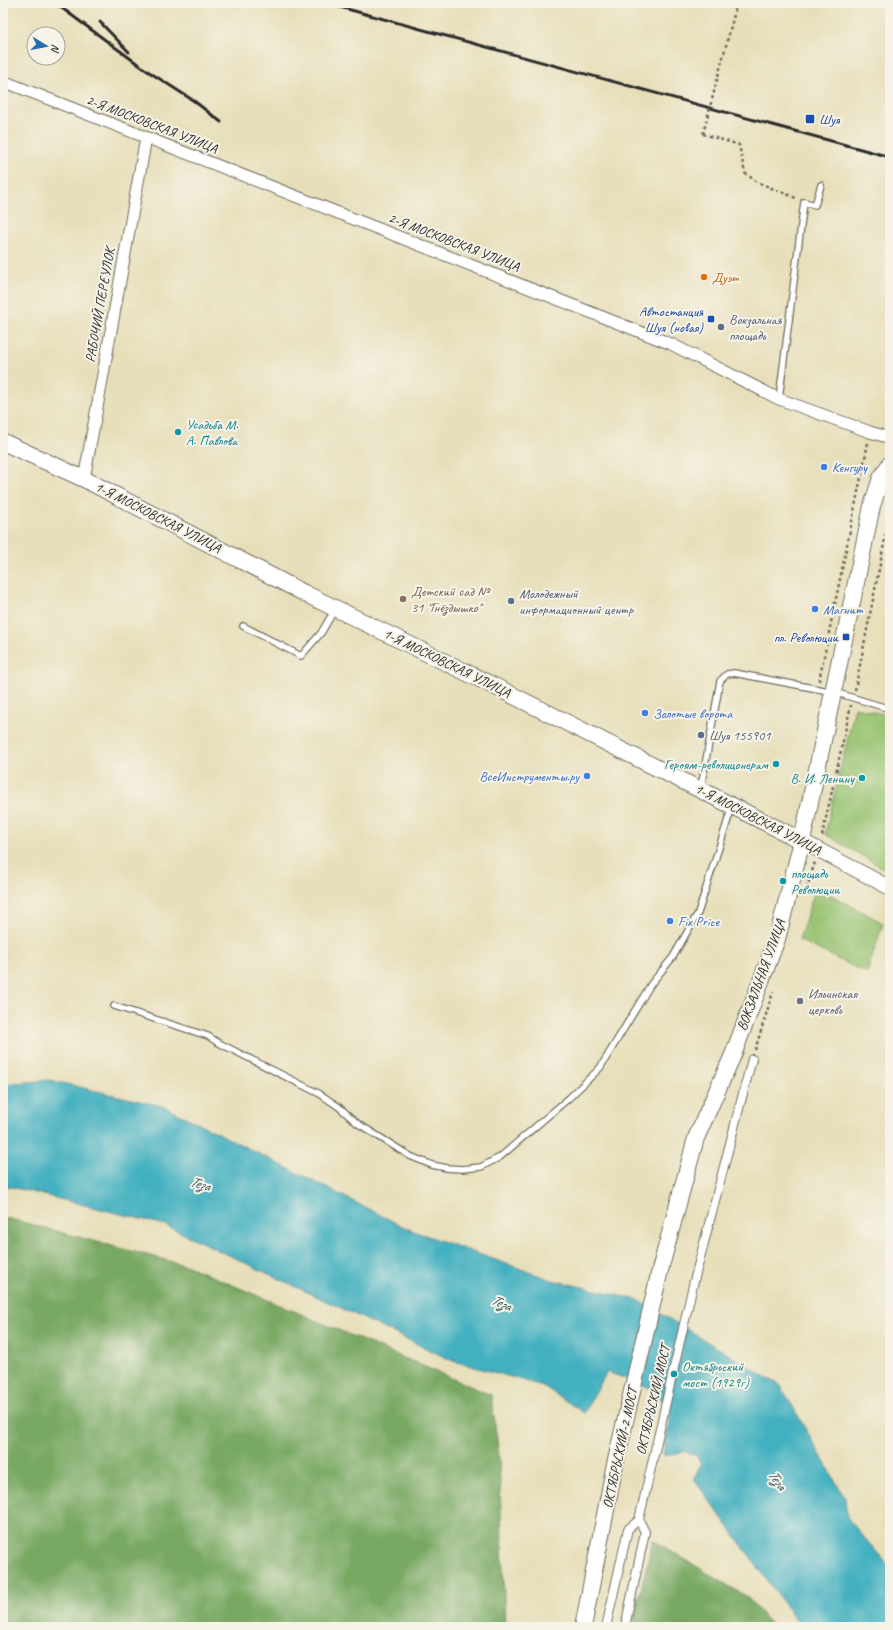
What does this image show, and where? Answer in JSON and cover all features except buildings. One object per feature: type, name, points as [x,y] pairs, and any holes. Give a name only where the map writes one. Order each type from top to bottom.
[{"type":"main road","name":"1-Я МОСКОВСКАЯ УЛИЦА","points":[[3,442],[84,479],[335,608],[802,842]]},
{"type":"main road","name":"ВОКЗАЛЬНАЯ УЛИЦА","points":[[660,1270],[696,1138],[732,1055],[777,939],[802,842],[872,506],[881,478],[890,464]]},
{"type":"main road","name":"ОКТЯБРЬСКИЙ-2 МОСТ","points":[[583,1627],[614,1469],[660,1270]]},
{"type":"street","name":"2-Я МОСКОВСКАЯ УЛИЦА","points":[[3,81],[671,344],[779,399],[890,438]]},
{"type":"street","name":"РАБОЧИЙ ПЕРЕУЛОК","points":[[84,479],[146,138]]},
{"type":"street","name":"1-Я МОСКОВСКАЯ УЛИЦА","points":[[802,842],[890,888]]},
{"type":"street","name":"ОКТЯБРЬСКИЙ МОСТ","points":[[639,1520],[693,1285],[752,1059]]},
{"type":"street","points":[[606,1627],[628,1529],[639,1520],[645,1532],[625,1627]]},
{"type":"lane","points":[[779,399],[804,202],[815,205],[821,185]]},
{"type":"lane","points":[[243,626],[301,656],[320,633],[335,608]]},
{"type":"lane","points":[[700,790],[720,681],[724,675],[734,673],[818,688],[890,708]]},
{"type":"lane","points":[[114,1006],[208,1036],[320,1094],[368,1130],[410,1156],[432,1165],[447,1168],[462,1169],[481,1167],[500,1157],[569,1098],[600,1068],[651,984],[673,957],[698,913],[732,806]]},
{"type":"path","points":[[737,3],[703,134],[739,145],[745,173],[757,182],[804,202]]},
{"type":"path","points":[[818,688],[870,432]]},
{"type":"path","points":[[819,850],[853,698],[890,514]]},
{"type":"green space","points":[[855,707],[890,716],[890,872],[825,834]]},
{"type":"green space","points":[[816,887],[883,923],[867,973],[799,940]]},
{"type":"green space","points":[[3,1217],[188,1266],[491,1395],[499,1455],[505,1627],[3,1627]]},
{"type":"green space","points":[[653,1540],[747,1597],[773,1627],[632,1627]]},
{"type":"water","name":"Теза","points":[[49,1080],[162,1106],[408,1229],[552,1280],[638,1300],[781,1386],[845,1498],[847,1518],[890,1567],[890,1627],[801,1627],[694,1478],[701,1464],[697,1456],[685,1451],[663,1456],[671,1409],[648,1387],[607,1372],[584,1413],[543,1386],[453,1361],[165,1225],[3,1185],[3,1084]]},
{"type":"railway","points":[[55,3],[146,70],[194,101],[221,122]]},
{"type":"railway","points":[[325,3],[890,157]]},
{"type":"railway","points":[[100,22],[129,52]]},
{"type":"place","name":"Шуя","points":[[810,119]]},
{"type":"place","name":"Дуэт","points":[[704,277]]},
{"type":"place","name":"Автостанция Шуя (новая)","points":[[711,319]]},
{"type":"place","name":"Вокзальная площадь","points":[[721,327]]},
{"type":"place","name":"Усадьба М. А. Павлова","points":[[178,432]]},
{"type":"place","name":"Кенгуру","points":[[824,467]]},
{"type":"place","name":"Детский сад № 31 \"Гнёздышко\"","points":[[403,599]]},
{"type":"place","name":"Молодежный информационный центр","points":[[511,601]]},
{"type":"place","name":"Магнит","points":[[815,609]]},
{"type":"place","name":"пл. Революции","points":[[846,637]]},
{"type":"place","name":"Золотые ворота","points":[[645,713]]},
{"type":"place","name":"Шуя 155901","points":[[701,735]]},
{"type":"place","name":"Героям-револицонерам","points":[[776,764]]},
{"type":"place","name":"ВсеИнструменты.ру","points":[[587,776]]},
{"type":"place","name":"В. И. Ленину","points":[[862,778]]},
{"type":"place","name":"площадь Революции","points":[[783,881]]},
{"type":"place","name":"Fix Price","points":[[670,921]]},
{"type":"place","name":"Ильинская церковь","points":[[800,1001]]},
{"type":"place","name":"Октябрьский мост (1929г)","points":[[674,1374]]}]
